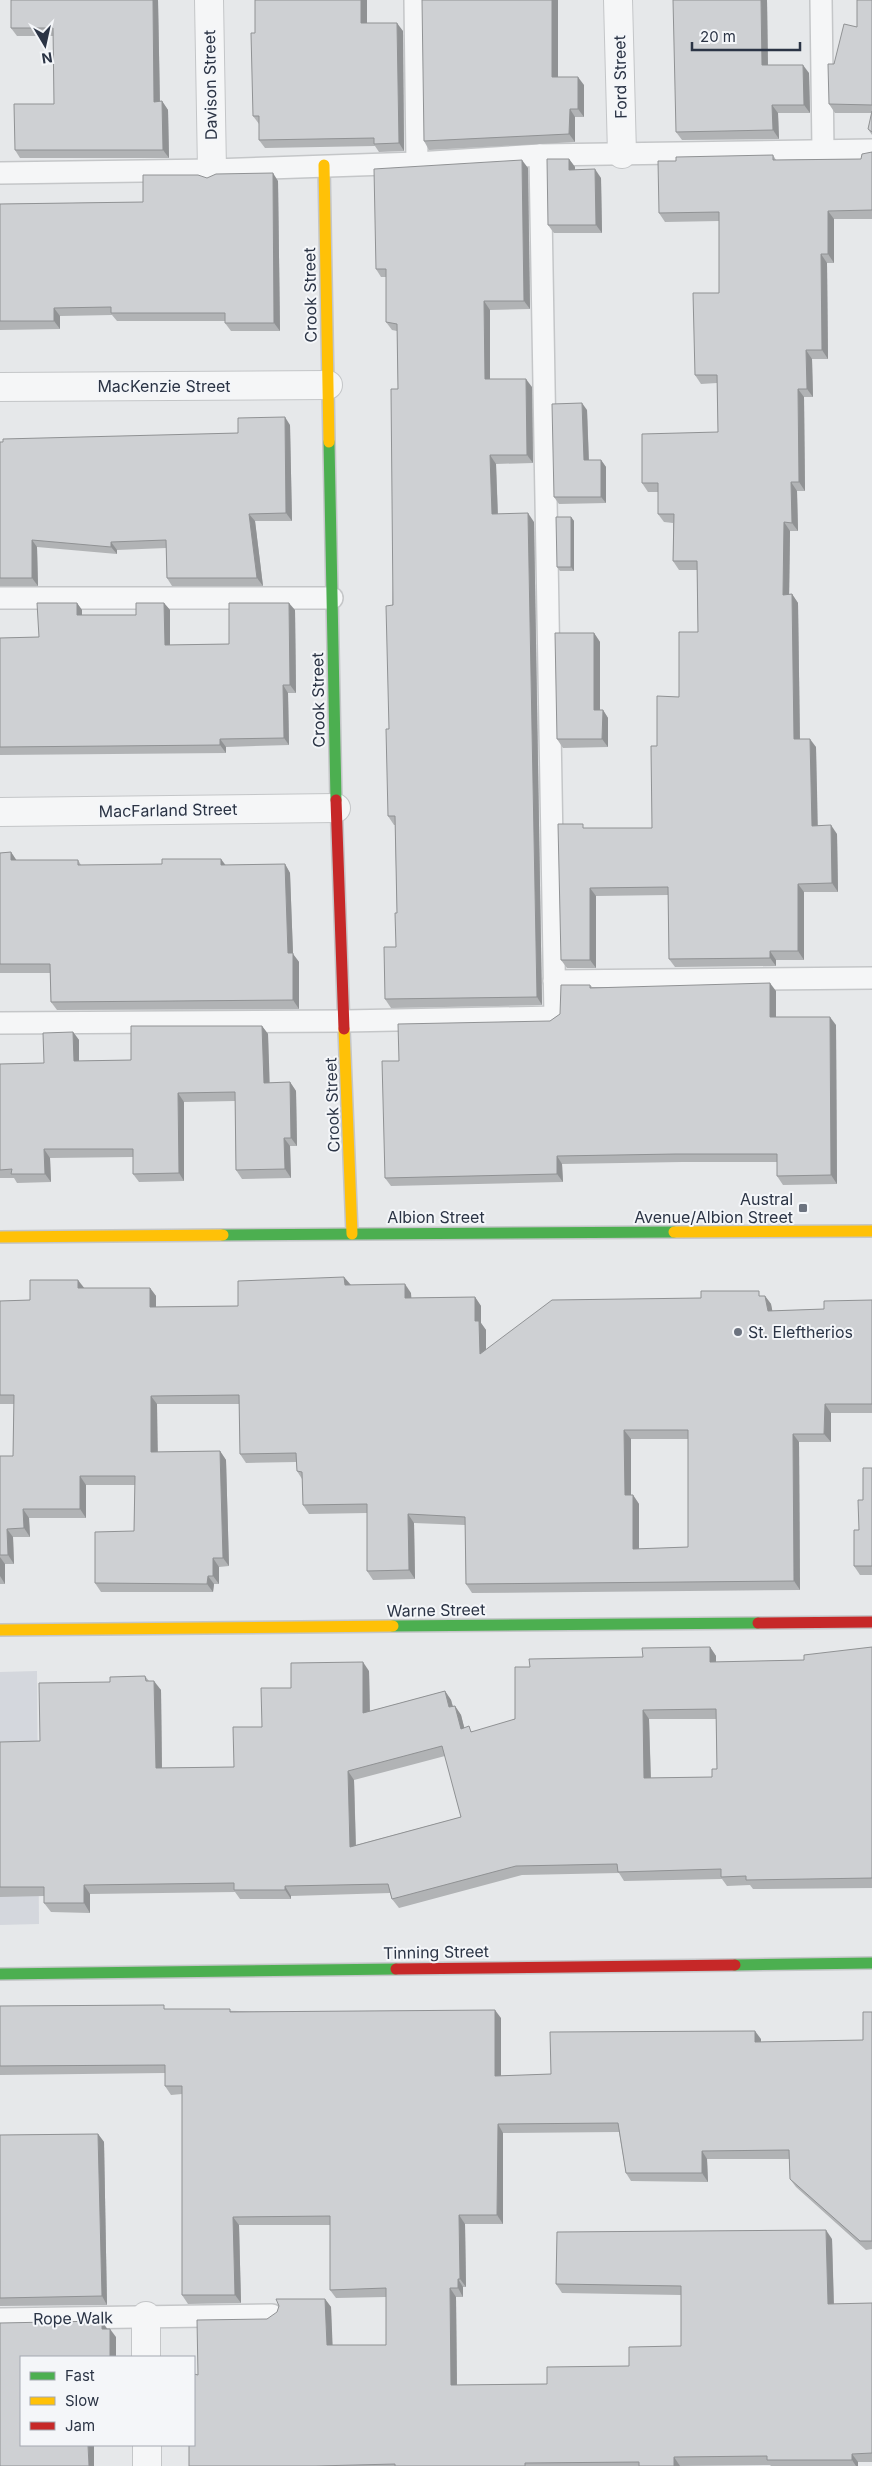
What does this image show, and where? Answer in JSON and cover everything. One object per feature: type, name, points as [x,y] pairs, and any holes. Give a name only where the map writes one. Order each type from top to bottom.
[{"type":"street","name":"Davison Street","points":[[209,0],[212,170]]},
{"type":"street","name":"Ford Street","points":[[618,0],[622,154]]},
{"type":"street","name":"Crook Street","points":[[324,166],[336,808],[352,1234]]},
{"type":"street","name":"MacKenzie Street","points":[[0,387],[328,385]]},
{"type":"street","name":"MacFarland Street","points":[[0,812],[336,808]]},
{"type":"street","name":"Albion Street","points":[[0,1237],[872,1231]]},
{"type":"street","name":"Warne Street","points":[[0,1630],[872,1622]]},
{"type":"street","name":"Tinning Street","points":[[0,1974],[872,1963]]},
{"type":"street","points":[[146,2316],[146,2356]]},
{"type":"street","points":[[147,2446],[147,2466]]},
{"type":"lane","points":[[415,0],[417,163]]},
{"type":"lane","points":[[821,0],[823,150]]},
{"type":"lane","points":[[0,158],[0,173],[212,170],[417,163],[540,155],[872,150]]},
{"type":"lane","points":[[0,1023],[345,1021],[555,1017],[540,155]]},
{"type":"lane","points":[[0,598],[332,598]]},
{"type":"lane","points":[[554,981],[872,978]]},
{"type":"lane","name":"Rope Walk","points":[[0,2319],[272,2315]]},
{"type":"shaded area","points":[[37,1671],[39,1924],[0,1925],[0,1672]]},
{"type":"building","points":[[11,0],[153,0],[154,102],[162,101],[163,150],[15,150],[14,104],[54,104],[53,28],[11,28]]},
{"type":"building","points":[[255,0],[361,0],[361,23],[397,23],[399,143],[374,144],[374,138],[259,140],[259,116],[253,116],[251,33],[255,33]]},
{"type":"building","points":[[422,0],[552,0],[552,77],[578,77],[578,109],[570,109],[569,134],[424,141]]},
{"type":"building","points":[[673,0],[761,0],[762,65],[803,65],[804,105],[772,105],[773,130],[676,132]]},
{"type":"building","points":[[857,0],[872,0],[872,105],[829,104],[828,64],[834,64],[844,24],[857,27]]},
{"type":"building","points":[[872,111],[872,132],[868,129]]},
{"type":"building","points":[[872,152],[872,210],[828,211],[828,254],[821,254],[822,350],[806,350],[807,389],[798,389],[799,482],[791,482],[792,523],[784,522],[783,595],[792,594],[794,739],[810,739],[812,826],[831,825],[832,883],[798,884],[798,951],[770,951],[770,958],[669,959],[668,887],[590,888],[590,960],[561,960],[558,824],[583,824],[583,828],[652,828],[651,746],[657,746],[657,696],[679,697],[679,632],[698,632],[697,561],[673,561],[674,514],[658,514],[658,483],[642,483],[642,434],[718,432],[717,375],[695,375],[693,293],[719,293],[719,212],[659,213],[658,161],[676,161],[676,157],[773,155],[773,160],[861,159],[862,154]]},
{"type":"building","points":[[547,159],[569,159],[569,170],[595,169],[596,225],[548,225]]},
{"type":"building","points":[[522,160],[524,301],[484,301],[485,379],[526,379],[527,455],[490,455],[492,514],[528,513],[537,997],[385,999],[384,947],[396,947],[395,913],[397,913],[395,816],[388,816],[386,729],[389,729],[386,606],[393,605],[391,389],[398,389],[397,324],[386,322],[386,269],[376,269],[374,169]]},
{"type":"building","points":[[273,173],[274,323],[225,323],[225,313],[111,313],[111,307],[54,308],[54,321],[0,321],[0,204],[143,202],[143,175],[198,175],[207,178],[216,174]]},
{"type":"building","points":[[582,403],[584,460],[601,460],[601,497],[554,497],[552,404]]},
{"type":"building","points":[[285,417],[286,513],[249,514],[257,578],[167,578],[166,540],[111,542],[111,547],[32,540],[32,578],[0,578],[0,442],[3,442],[3,439],[238,433],[238,418]]},
{"type":"building","points":[[556,517],[571,517],[571,567],[557,567]]},
{"type":"building","points":[[37,603],[77,603],[77,615],[136,615],[136,603],[164,603],[165,645],[229,644],[229,603],[289,603],[290,685],[283,685],[284,738],[220,739],[220,745],[0,747],[0,638],[39,637]]},
{"type":"building","points":[[555,633],[594,633],[594,710],[603,710],[602,739],[557,739]]},
{"type":"building","points":[[11,852],[11,860],[78,860],[78,865],[162,864],[162,859],[221,859],[221,865],[285,864],[288,953],[293,953],[293,1000],[51,1002],[50,964],[0,964],[0,853]]},
{"type":"building","points":[[770,983],[770,1017],[830,1017],[831,1175],[777,1176],[777,1154],[676,1154],[557,1156],[557,1174],[385,1178],[382,1061],[399,1061],[398,1024],[550,1021],[560,1014],[561,985],[590,985],[590,988]]},
{"type":"building","points":[[131,1026],[262,1026],[264,1083],[290,1082],[291,1138],[284,1138],[285,1169],[236,1170],[235,1092],[178,1093],[179,1173],[133,1174],[133,1149],[44,1149],[45,1174],[11,1174],[12,1169],[0,1170],[0,1064],[44,1063],[43,1033],[73,1032],[74,1061],[131,1060]]},
{"type":"building","points":[[344,1277],[345,1285],[405,1284],[405,1298],[475,1297],[475,1321],[479,1321],[480,1354],[552,1300],[701,1298],[701,1291],[759,1291],[759,1296],[765,1296],[768,1311],[824,1309],[824,1301],[872,1300],[872,1404],[825,1404],[824,1434],[793,1434],[794,1581],[466,1584],[465,1517],[408,1514],[409,1570],[367,1571],[367,1504],[303,1505],[302,1472],[297,1471],[296,1453],[240,1454],[239,1395],[151,1396],[151,1452],[220,1451],[223,1558],[213,1558],[213,1576],[208,1576],[207,1584],[95,1583],[95,1532],[134,1531],[135,1476],[80,1476],[80,1509],[23,1509],[24,1528],[7,1529],[8,1555],[0,1555],[0,1456],[13,1456],[14,1395],[0,1395],[0,1301],[30,1300],[30,1280],[78,1280],[78,1288],[150,1288],[150,1307],[238,1306],[238,1281]],"holes":[[[624,1430],[688,1430],[688,1547],[633,1549],[633,1495],[625,1495]]]},
{"type":"building","points":[[863,1468],[872,1468],[872,1566],[854,1566],[854,1530],[859,1530],[858,1500],[863,1500]]},
{"type":"building","points":[[710,1647],[710,1662],[804,1660],[804,1655],[872,1647],[872,1878],[746,1880],[746,1876],[721,1877],[721,1869],[618,1872],[617,1864],[516,1866],[392,1899],[388,1884],[285,1886],[285,1890],[234,1890],[234,1883],[84,1885],[84,1903],[44,1903],[44,1887],[0,1887],[0,1742],[40,1741],[39,1683],[110,1682],[110,1677],[145,1676],[146,1681],[154,1681],[156,1768],[234,1767],[233,1727],[262,1727],[261,1688],[291,1688],[291,1663],[363,1662],[363,1713],[445,1691],[449,1707],[455,1706],[461,1729],[469,1726],[471,1732],[515,1719],[515,1667],[530,1667],[529,1659],[643,1657],[642,1648]],"holes":[[[716,1709],[717,1769],[712,1769],[712,1777],[644,1778],[643,1710]],[[442,1746],[461,1817],[350,1847],[348,1771]]]},
{"type":"building","points":[[164,2005],[164,2009],[230,2009],[230,2012],[495,2010],[495,2076],[551,2074],[550,2032],[755,2031],[755,2042],[863,2040],[863,2012],[872,2012],[872,2241],[860,2241],[790,2179],[789,2150],[702,2151],[702,2173],[626,2173],[618,2123],[498,2124],[497,2215],[459,2215],[460,2279],[458,2279],[458,2288],[450,2288],[451,2385],[547,2384],[547,2367],[629,2366],[629,2347],[681,2346],[681,2286],[556,2284],[557,2232],[826,2230],[828,2304],[872,2303],[872,2453],[852,2454],[852,2460],[767,2460],[767,2456],[674,2457],[674,2466],[639,2466],[639,2462],[525,2463],[525,2466],[395,2466],[395,2464],[189,2466],[189,2446],[195,2446],[195,2374],[198,2375],[197,2320],[267,2319],[277,2312],[279,2306],[276,2299],[325,2299],[327,2345],[386,2345],[386,2288],[330,2290],[330,2216],[233,2217],[235,2295],[182,2295],[182,2086],[165,2086],[165,2065],[0,2066],[0,2006]]},
{"type":"building","points":[[98,2134],[102,2296],[0,2298],[0,2135]]},
{"type":"building","points":[[102,2321],[102,2329],[110,2329],[110,2356],[20,2356],[20,2446],[88,2446],[89,2466],[0,2466],[0,2323]]},
{"type":"traffic: fast","points":[[329,442],[336,800]]},
{"type":"traffic: fast","points":[[223,1235],[674,1232]]},
{"type":"traffic: fast","points":[[393,1626],[758,1623]]},
{"type":"traffic: fast","points":[[735,1965],[872,1963]]},
{"type":"traffic: fast","points":[[0,1974],[396,1969]]},
{"type":"traffic: slow","points":[[324,165],[329,442]]},
{"type":"traffic: slow","points":[[344,1029],[352,1234]]},
{"type":"traffic: slow","points":[[674,1232],[872,1231]]},
{"type":"traffic: slow","points":[[0,1237],[223,1235]]},
{"type":"traffic: slow","points":[[0,1630],[393,1626]]},
{"type":"traffic: jam","points":[[336,800],[344,1029]]},
{"type":"traffic: jam","points":[[758,1623],[872,1622]]},
{"type":"traffic: jam","points":[[396,1969],[735,1965]]},
{"type":"place","name":"Austral Avenue/Albion Street","points":[[803,1208]]},
{"type":"place","name":"St. Eleftherios","points":[[738,1332]]}]
